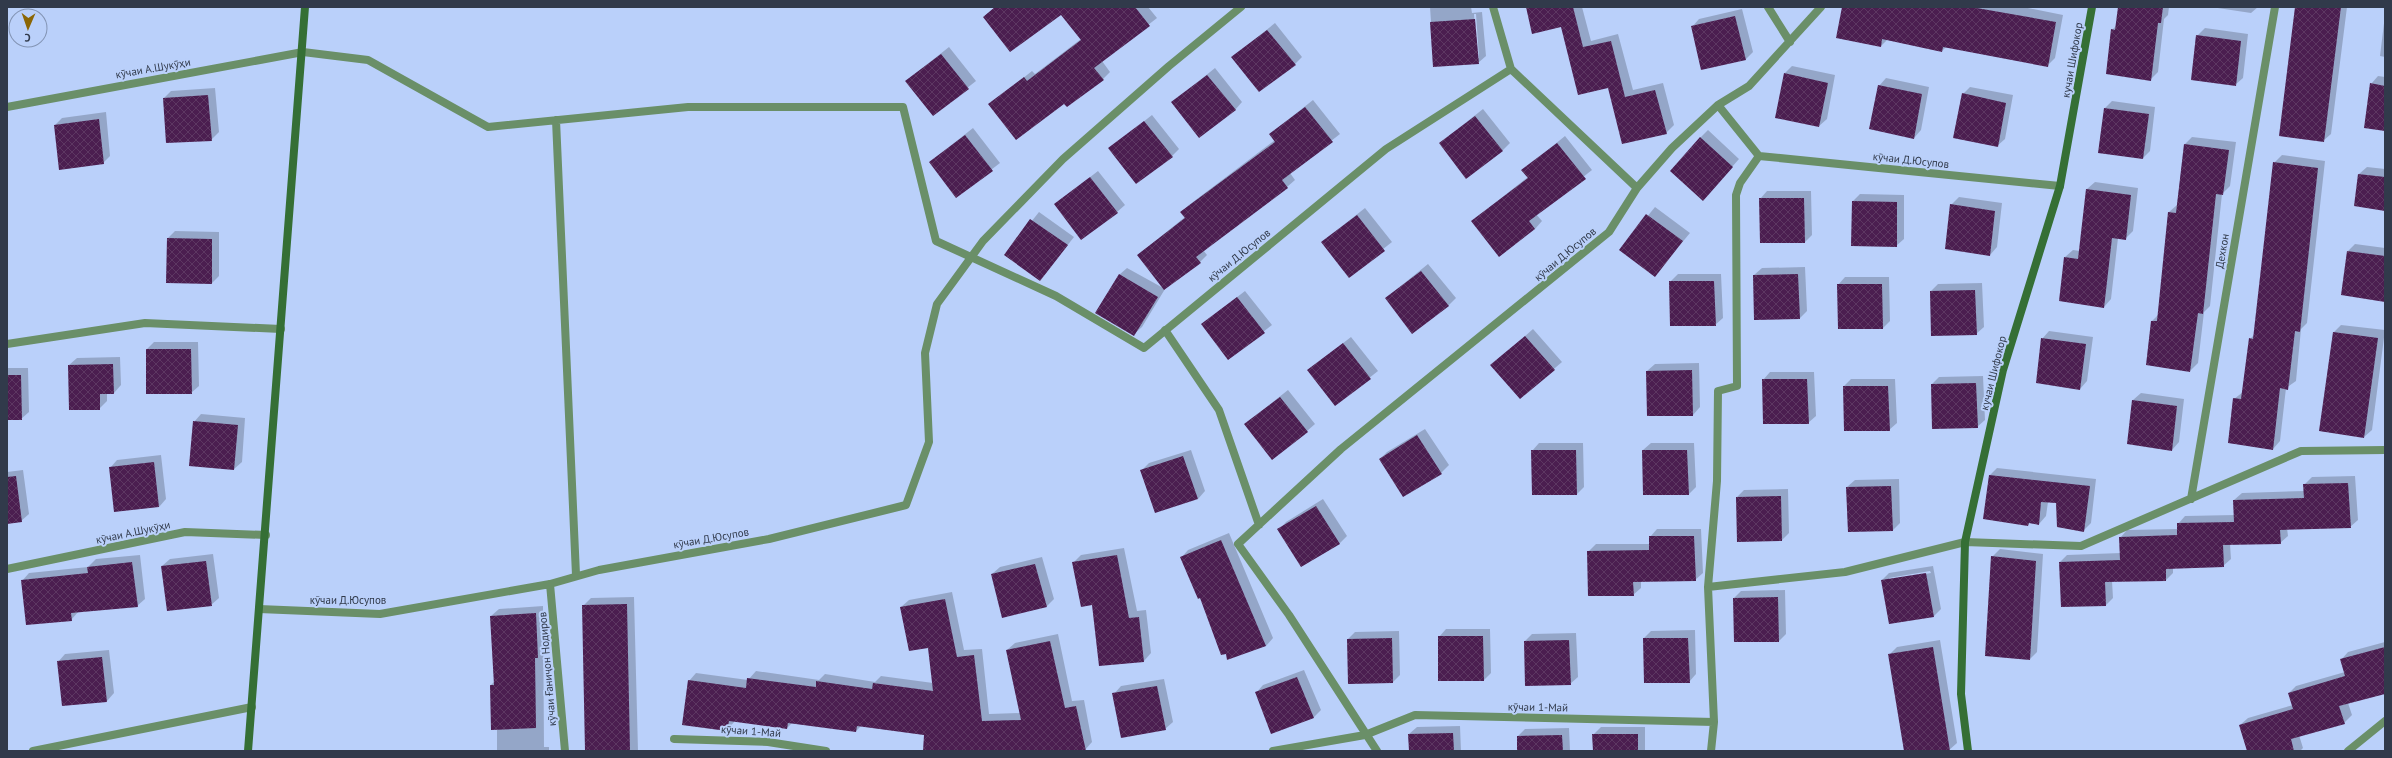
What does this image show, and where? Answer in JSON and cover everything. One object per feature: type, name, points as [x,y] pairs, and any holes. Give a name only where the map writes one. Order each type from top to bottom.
[{"type":"street","points":[[248,751],[266,535],[303,52],[305,7]]},
{"type":"street","name":"кӯчаи Д.Юсупов","points":[[259,610],[380,614],[550,584],[576,575],[769,539],[906,506],[929,442],[925,353],[937,304],[969,258],[1063,159],[1169,66],[1241,7]]},
{"type":"street","points":[[1493,7],[1511,69],[1637,188]]},
{"type":"street","points":[[1768,7],[1790,42]]},
{"type":"street","name":"кӯчаи Д.Юсупов","points":[[1365,735],[1289,615],[1238,544],[1341,449],[1609,232],[1637,188],[1672,148],[1718,105],[1749,86],[1821,7]]},
{"type":"street","name":"кучаи Шифокор","points":[[1968,751],[1961,694],[1964,542],[2003,370],[2060,186],[2092,7]]},
{"type":"street","name":"Дехкон","points":[[2191,498],[2275,7]]},
{"type":"street","name":"кӯчаи А.Шукӯҳи","points":[[7,107],[303,52],[368,60],[488,127],[688,107],[903,107],[936,241],[969,258]]},
{"type":"street","name":"кӯчаи Д.Юсупов","points":[[969,258],[1056,296],[1144,348],[1386,149],[1511,69]]},
{"type":"street","points":[[1711,751],[1714,722],[1708,587],[1717,480],[1718,391],[1737,386],[1736,195],[1740,183],[1759,156],[1718,105]]},
{"type":"street","points":[[556,120],[576,575]]},
{"type":"street","name":"кӯчаи Д.Юсупов","points":[[1759,156],[2060,186]]},
{"type":"street","points":[[7,344],[145,323],[281,329]]},
{"type":"street","points":[[1165,330],[1219,410],[1259,525]]},
{"type":"street","points":[[1708,587],[1844,572],[1964,542],[2081,546],[2301,451],[2385,450]]},
{"type":"street","name":"кӯчаи А.Шукӯҳи","points":[[7,569],[185,532],[266,535]]},
{"type":"street","name":"кӯчаи Ғаниҷон Нодиров","points":[[550,584],[565,751]]},
{"type":"street","points":[[33,751],[252,707]]},
{"type":"street","name":"кӯчаи 1-Май","points":[[1273,751],[1365,735],[1415,715],[1714,722]]},
{"type":"street","points":[[2348,751],[2385,721]]},
{"type":"street","points":[[1365,735],[1377,751]]},
{"type":"street","name":"кӯчаи 1-Май","points":[[674,739],[768,742],[826,751]]},
{"type":"building","points":[[995,7],[1135,7],[1150,26],[1094,68],[1104,80],[1067,107],[1064,104],[1016,140],[988,104],[1024,77],[1027,81],[1081,40],[1061,15],[1010,52],[983,17]]},
{"type":"building","points":[[1526,7],[1573,7],[1583,47],[1611,41],[1625,97],[1655,90],[1667,134],[1622,144],[1608,88],[1578,95],[1561,27],[1532,34]]},
{"type":"building","points":[[1842,7],[1971,7],[2056,22],[2048,67],[1943,47],[1942,52],[1882,39],[1881,47],[1836,38]]},
{"type":"building","points":[[2118,7],[2163,7],[2161,23],[2158,23],[2151,81],[2106,74],[2111,29],[2115,30]]},
{"type":"building","points":[[2295,7],[2341,7],[2324,142],[2279,136]]},
{"type":"building","points":[[1735,16],[1746,60],[1701,70],[1691,26]]},
{"type":"building","points":[[1475,19],[1479,64],[1433,67],[1430,22]]},
{"type":"building","points":[[1267,30],[1296,65],[1259,92],[1231,57]]},
{"type":"building","points":[[2196,35],[2241,41],[2236,86],[2191,80]]},
{"type":"building","points":[[941,54],[969,89],[933,116],[905,81]]},
{"type":"building","points":[[1784,73],[1828,83],[1819,127],[1775,118]]},
{"type":"building","points":[[1207,75],[1236,110],[1199,138],[1171,102]]},
{"type":"building","points":[[2370,83],[2385,86],[2385,131],[2364,128]]},
{"type":"building","points":[[1878,85],[1922,94],[1914,139],[1869,129]]},
{"type":"building","points":[[1962,93],[2006,103],[1998,147],[1953,138]]},
{"type":"building","points":[[208,95],[212,141],[166,143],[163,98]]},
{"type":"building","points":[[1305,107],[1333,142],[1282,180],[1288,188],[1196,257],[1201,263],[1164,290],[1137,255],[1185,218],[1180,212],[1275,142],[1269,134]]},
{"type":"building","points":[[2104,108],[2149,114],[2143,159],[2098,153]]},
{"type":"building","points":[[1475,116],[1503,151],[1466,179],[1439,143]]},
{"type":"building","points":[[99,119],[104,164],[59,170],[54,125]]},
{"type":"building","points":[[1144,121],[1173,157],[1136,184],[1108,148]]},
{"type":"building","points":[[965,135],[993,171],[956,198],[929,162]]},
{"type":"building","points":[[1700,137],[1733,167],[1703,201],[1670,171]]},
{"type":"building","points":[[1557,143],[1586,179],[1529,221],[1535,229],[1499,257],[1471,221],[1528,178],[1521,170]]},
{"type":"building","points":[[2184,144],[2229,150],[2223,195],[2216,194],[2203,314],[2198,313],[2190,372],[2146,365],[2151,321],[2157,321],[2168,212],[2176,213]]},
{"type":"building","points":[[2273,162],[2318,168],[2300,332],[2295,331],[2288,390],[2280,388],[2273,450],[2228,443],[2233,398],[2241,399],[2249,338],[2253,339]]},
{"type":"building","points":[[2358,174],[2385,177],[2385,211],[2354,206]]},
{"type":"building","points":[[1090,177],[1118,213],[1081,240],[1054,204]]},
{"type":"building","points":[[2086,189],[2131,195],[2126,240],[2112,238],[2104,308],[2059,301],[2064,257],[2078,259]]},
{"type":"building","points":[[1759,198],[1804,198],[1805,243],[1760,243]]},
{"type":"building","points":[[1852,201],[1897,202],[1897,247],[1851,246]]},
{"type":"building","points":[[1950,204],[1995,211],[1990,256],[1945,249]]},
{"type":"building","points":[[1646,214],[1683,241],[1655,277],[1619,250]]},
{"type":"building","points":[[1357,215],[1385,251],[1349,278],[1321,242]]},
{"type":"building","points":[[1030,219],[1068,245],[1040,281],[1004,255]]},
{"type":"building","points":[[167,238],[212,239],[212,284],[166,283]]},
{"type":"building","points":[[2347,251],[2385,256],[2385,302],[2341,295]]},
{"type":"building","points":[[1421,271],[1449,306],[1412,334],[1385,298]]},
{"type":"building","points":[[1119,274],[1158,297],[1134,336],[1095,313]]},
{"type":"building","points":[[1798,274],[1800,319],[1754,320],[1753,275]]},
{"type":"building","points":[[1669,281],[1714,281],[1716,326],[1670,326]]},
{"type":"building","points":[[1837,284],[1882,284],[1883,329],[1838,329]]},
{"type":"building","points":[[1975,290],[1977,335],[1931,336],[1930,291]]},
{"type":"building","points":[[1237,297],[1265,333],[1228,360],[1201,324]]},
{"type":"building","points":[[2333,332],[2378,338],[2364,438],[2319,431]]},
{"type":"building","points":[[1525,336],[1555,370],[1520,399],[1490,365]]},
{"type":"building","points":[[2041,338],[2086,344],[2080,390],[2036,383]]},
{"type":"building","points":[[1343,343],[1371,379],[1335,406],[1307,370]]},
{"type":"building","points":[[146,349],[191,349],[192,394],[146,394]]},
{"type":"building","points":[[113,364],[114,394],[100,394],[100,410],[69,410],[68,365]]},
{"type":"building","points":[[1692,370],[1693,416],[1647,416],[1646,371]]},
{"type":"building","points":[[7,375],[21,375],[22,420],[7,420]]},
{"type":"building","points":[[1762,379],[1807,379],[1809,424],[1763,424]]},
{"type":"building","points":[[1976,383],[1978,428],[1932,429],[1931,384]]},
{"type":"building","points":[[1843,386],[1888,386],[1890,431],[1844,431]]},
{"type":"building","points":[[1280,397],[1308,432],[1272,460],[1244,424]]},
{"type":"building","points":[[2132,400],[2177,406],[2172,451],[2127,444]]},
{"type":"building","points":[[193,421],[238,425],[234,470],[189,466]]},
{"type":"building","points":[[1417,435],[1442,474],[1403,497],[1379,459]]},
{"type":"building","points":[[1531,450],[1576,450],[1577,495],[1532,495]]},
{"type":"building","points":[[1642,450],[1687,450],[1689,495],[1643,495]]},
{"type":"building","points":[[1183,456],[1198,499],[1155,513],[1140,470]]},
{"type":"building","points":[[154,462],[159,507],[114,512],[109,467]]},
{"type":"building","points":[[1989,475],[2090,486],[2084,532],[2057,527],[2056,503],[2041,502],[2039,525],[2029,523],[2028,526],[1983,519]]},
{"type":"building","points":[[16,476],[22,522],[7,524],[7,477]]},
{"type":"building","points":[[2348,483],[2351,528],[2280,530],[2281,544],[2223,545],[2224,567],[2166,569],[2166,581],[2105,582],[2106,606],[2061,607],[2059,562],[2120,560],[2119,537],[2177,535],[2177,523],[2234,522],[2233,500],[2304,498],[2303,484]]},
{"type":"building","points":[[1891,486],[1893,531],[1848,532],[1846,487]]},
{"type":"building","points":[[1781,496],[1782,541],[1737,542],[1736,497]]},
{"type":"building","points":[[1316,506],[1340,544],[1301,567],[1277,529]]},
{"type":"building","points":[[1649,536],[1694,536],[1696,581],[1633,582],[1634,596],[1588,596],[1587,551],[1649,550]]},
{"type":"building","points":[[1221,540],[1266,646],[1227,660],[1226,654],[1221,655],[1200,598],[1198,599],[1180,557]]},
{"type":"building","points":[[1117,555],[1129,618],[1139,617],[1144,662],[1099,666],[1092,605],[1081,607],[1072,562]]},
{"type":"building","points":[[1991,556],[2036,561],[2030,660],[1985,656]]},
{"type":"building","points":[[206,561],[212,606],[167,611],[161,566]]},
{"type":"building","points":[[132,562],[138,607],[71,613],[72,621],[26,625],[21,580],[88,573],[87,567]]},
{"type":"building","points":[[1035,564],[1047,607],[1002,618],[991,574]]},
{"type":"building","points":[[1926,573],[1934,617],[1889,624],[1881,580]]},
{"type":"building","points":[[1778,597],[1779,642],[1734,642],[1733,598]]},
{"type":"building","points":[[945,599],[957,657],[974,655],[982,721],[1021,720],[1006,650],[1050,641],[1065,708],[1076,706],[1086,751],[923,751],[924,735],[857,726],[856,732],[788,723],[787,729],[729,721],[727,731],[682,725],[688,680],[746,688],[747,678],[816,687],[816,681],[872,689],[873,683],[933,691],[928,648],[909,651],[900,607]]},
{"type":"building","points":[[627,604],[630,751],[585,751],[582,605]]},
{"type":"building","points":[[536,613],[538,658],[535,658],[536,728],[491,730],[490,685],[494,685],[490,616]]},
{"type":"building","points":[[1438,636],[1483,636],[1484,681],[1438,681]]},
{"type":"building","points":[[1392,638],[1393,683],[1348,684],[1347,639]]},
{"type":"building","points":[[1643,638],[1688,638],[1690,683],[1644,683]]},
{"type":"building","points":[[1569,640],[1571,685],[1525,686],[1524,641]]},
{"type":"building","points":[[1933,647],[1950,751],[1904,751],[1888,654]]},
{"type":"building","points":[[2385,647],[2385,694],[2339,706],[2345,724],[2291,739],[2294,751],[2247,751],[2239,725],[2293,709],[2288,693],[2345,676],[2340,659]]},
{"type":"building","points":[[102,657],[107,702],[62,706],[57,661]]},
{"type":"building","points":[[1297,677],[1314,718],[1271,734],[1255,692]]},
{"type":"building","points":[[1157,686],[1166,730],[1121,738],[1112,693]]},
{"type":"building","points":[[1453,733],[1454,751],[1409,751],[1408,734]]},
{"type":"building","points":[[1592,734],[1638,734],[1638,751],[1593,751]]},
{"type":"building","points":[[1562,735],[1563,751],[1517,751],[1517,736]]}]
